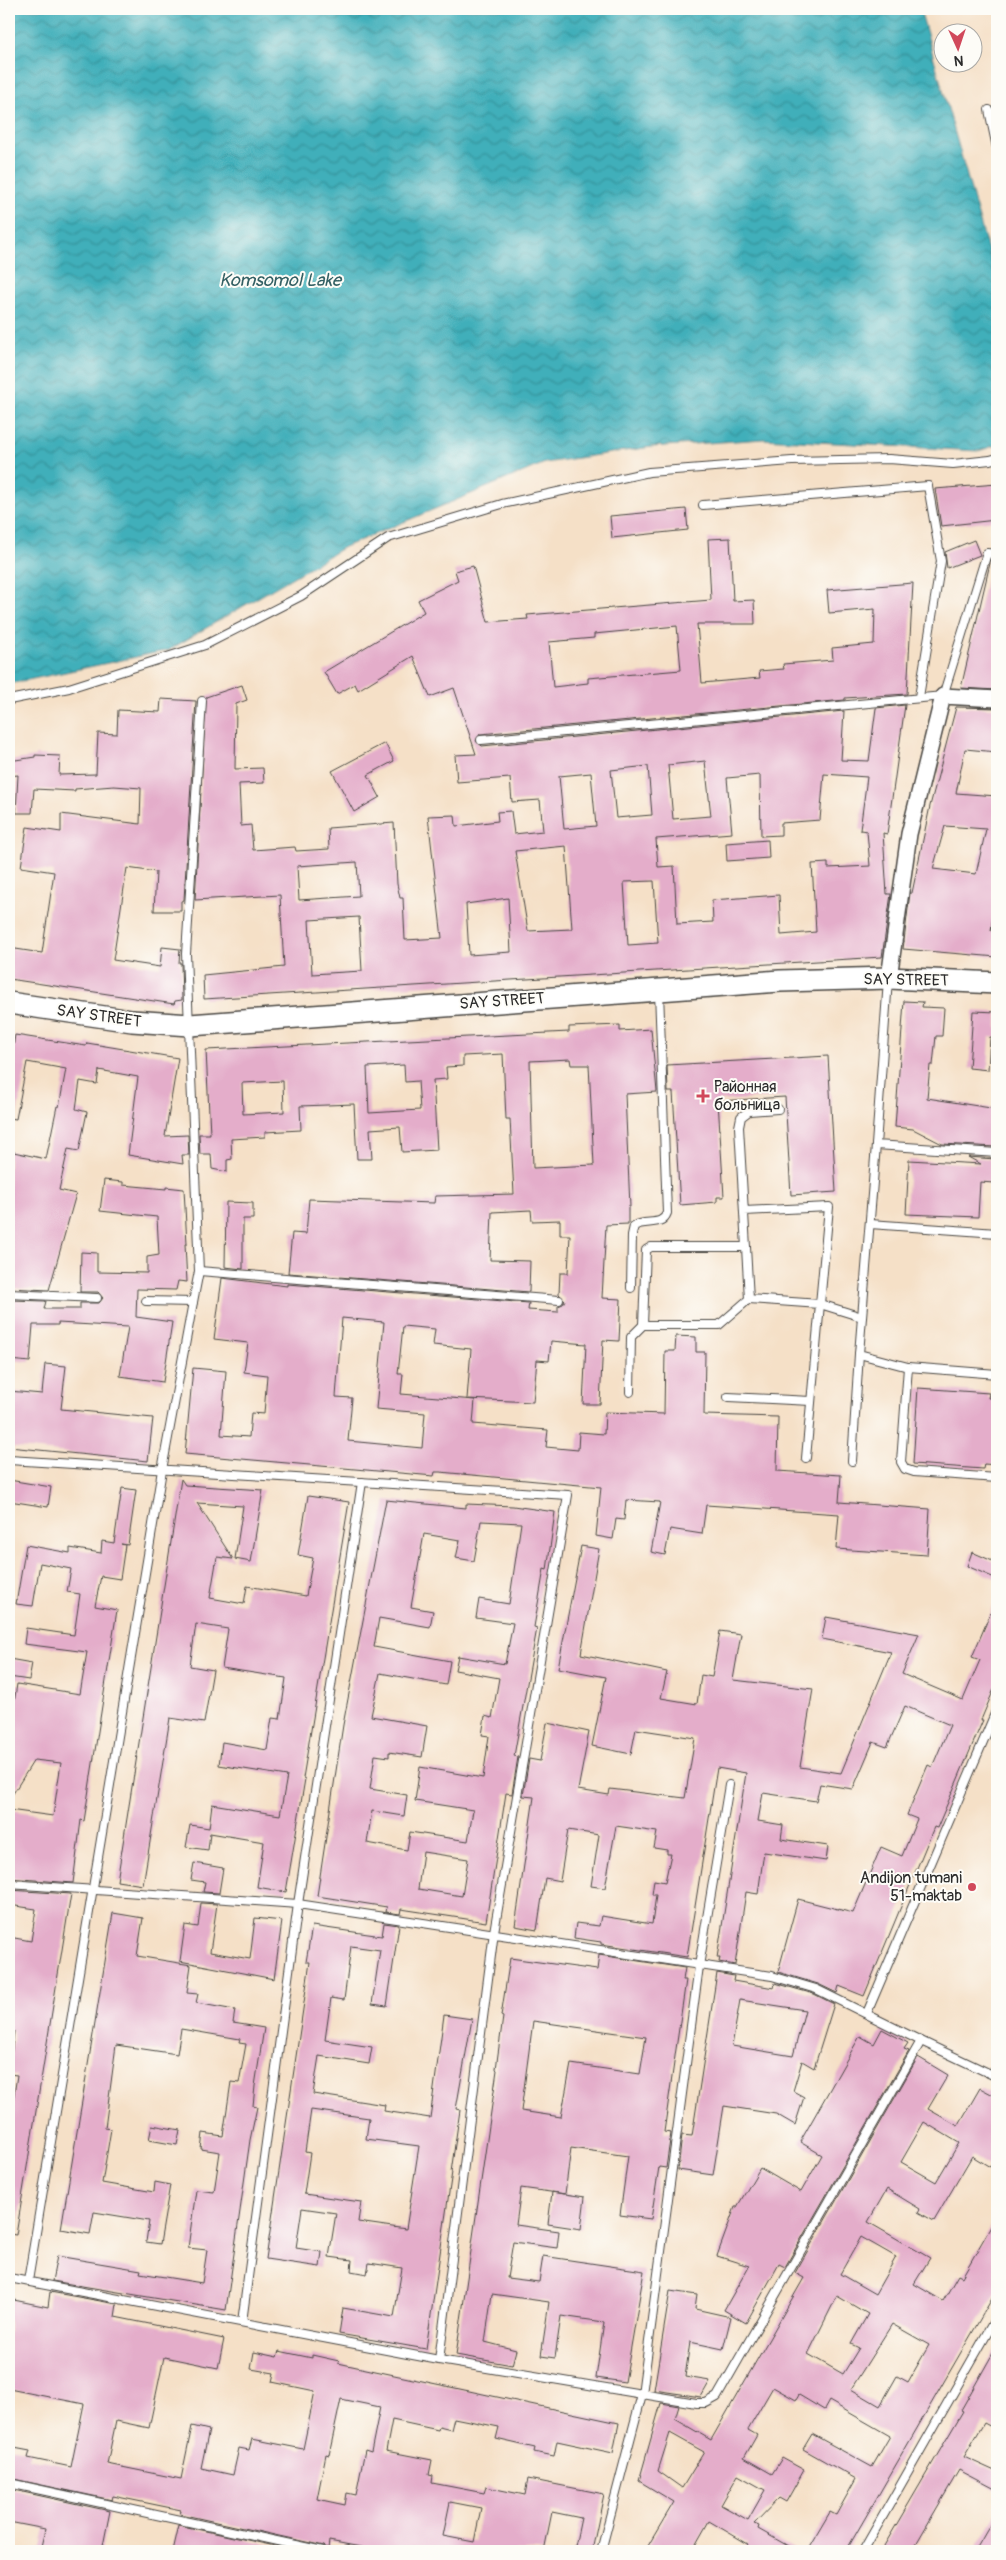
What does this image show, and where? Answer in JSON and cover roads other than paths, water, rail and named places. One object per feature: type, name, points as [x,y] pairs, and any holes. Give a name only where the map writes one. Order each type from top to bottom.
[{"type":"main road","name":"SAY STREET","points":[[9,1003],[132,1021],[190,1025],[658,989],[888,978],[997,983]]},
{"type":"street","points":[[888,978],[909,834],[943,696],[997,699]]},
{"type":"lane","points":[[989,110],[997,148]]},
{"type":"lane","points":[[9,700],[69,688],[205,644],[301,596],[388,538],[502,504],[649,472],[792,461],[889,459],[953,464],[997,458]]},
{"type":"lane","points":[[703,505],[928,486],[941,561],[919,697]]},
{"type":"lane","points":[[481,740],[943,696],[987,553],[997,554]]},
{"type":"lane","points":[[28,2281],[162,1470],[199,1271],[186,954],[202,701]]},
{"type":"lane","points":[[852,1460],[888,978]]},
{"type":"lane","points":[[631,1288],[632,1235],[634,1226],[641,1222],[660,1222],[665,1219],[667,1213],[658,989]]},
{"type":"lane","points":[[749,1299],[739,1126],[741,1117],[749,1111],[778,1109]]},
{"type":"lane","points":[[876,1145],[997,1153]]},
{"type":"lane","points":[[744,1210],[829,1207],[806,1458]]},
{"type":"lane","points":[[870,1224],[997,1233]]},
{"type":"lane","points":[[630,1392],[632,1337],[644,1325],[646,1250],[651,1247],[746,1247]]},
{"type":"lane","points":[[199,1271],[559,1300]]},
{"type":"lane","points":[[9,1294],[97,1298]]},
{"type":"lane","points":[[644,1325],[719,1325],[749,1299],[820,1304],[862,1317]]},
{"type":"lane","points":[[146,1301],[193,1302]]},
{"type":"lane","points":[[859,1354],[908,1367],[997,1374]]},
{"type":"lane","points":[[908,1367],[901,1462],[905,1469],[914,1472],[997,1478]]},
{"type":"lane","points":[[728,1397],[811,1402]]},
{"type":"lane","points":[[9,1460],[568,1495],[494,1932],[439,2360]]},
{"type":"lane","points":[[242,2322],[298,1904],[362,1482]]},
{"type":"lane","points":[[867,2013],[997,1709]]},
{"type":"lane","points":[[601,2551],[642,2394],[699,1966],[728,1785]]},
{"type":"lane","points":[[9,1884],[298,1904],[494,1932],[699,1966],[772,1976],[816,1989],[997,2077]]},
{"type":"lane","points":[[9,2278],[439,2360],[696,2404],[706,2403],[717,2397],[922,2042]]},
{"type":"lane","points":[[863,2551],[997,2316]]},
{"type":"lane","points":[[9,2483],[323,2551]]},
{"type":"water","name":"Komsomol Lake","points":[[9,9],[920,9],[934,59],[934,72],[938,72],[997,282],[997,445],[978,451],[763,439],[651,447],[545,463],[344,547],[169,650],[9,684]]},
{"type":"place","name":"Районная больница","points":[[703,1096]]},
{"type":"place","name":"Andijon tumani 51-maktab","points":[[972,1887]]}]
